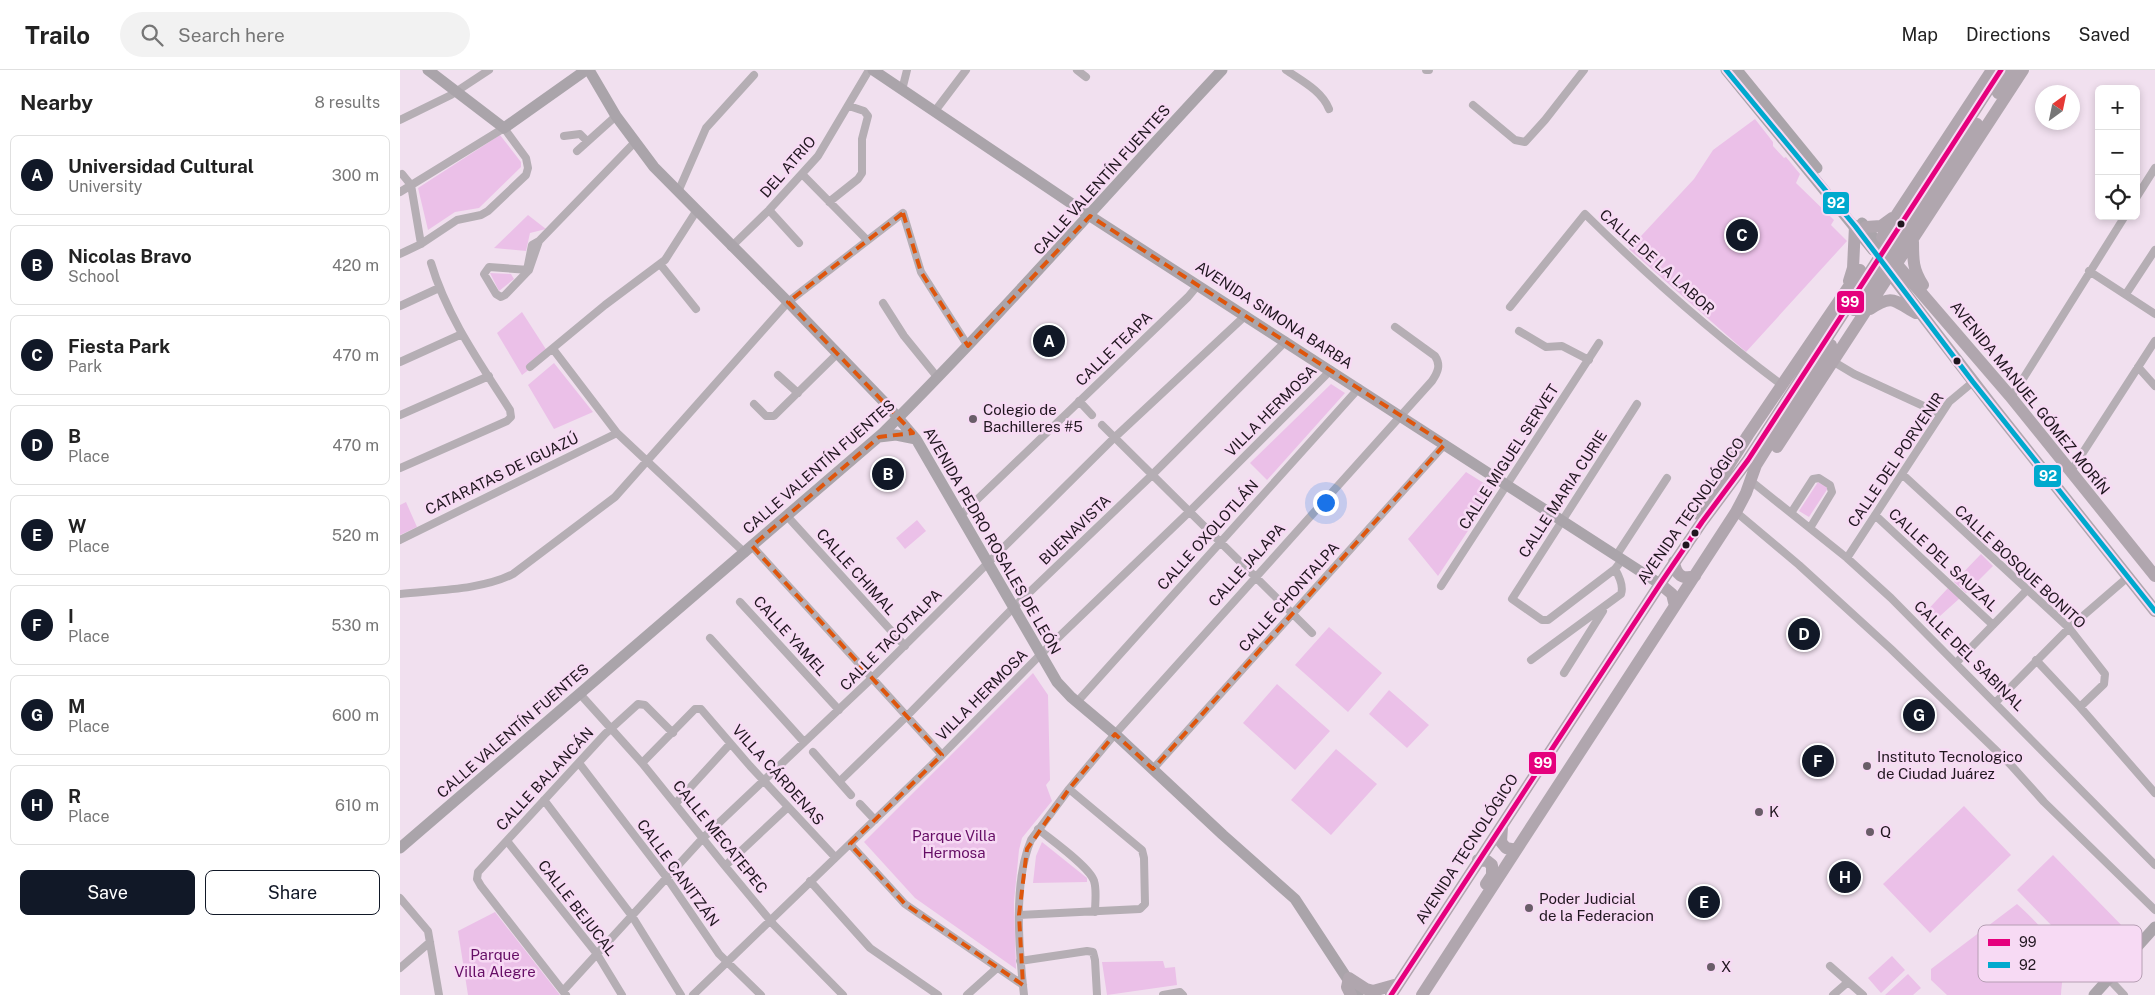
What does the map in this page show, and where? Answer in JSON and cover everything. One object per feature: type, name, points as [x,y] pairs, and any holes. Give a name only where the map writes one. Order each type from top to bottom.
[{"type":"main road","points":[[428,70],[504,128],[587,70]]},
{"type":"main road","name":"AVENIDA PEDRO ROSALES DE LEÓN","points":[[587,70],[616,116],[654,167],[731,247],[788,302],[887,405],[916,439],[962,515],[1013,608],[1057,682],[1076,702],[1115,734],[1295,899],[1349,978],[1358,995]]},
{"type":"main road","name":"AVENIDA SIMONA BARBA","points":[[873,70],[1090,216],[1563,521],[1618,561],[1660,584]]},
{"type":"main road","name":"CALLE VALENTÍN FUENTES","points":[[400,848],[899,418],[1090,216],[1222,70]]},
{"type":"main road","points":[[1726,70],[1860,227],[1878,243],[1887,245],[1893,250],[1906,251]]},
{"type":"main road","points":[[1737,70],[1860,227],[1853,268],[1846,289]]},
{"type":"main road","points":[[1751,481],[1760,472],[1834,362],[2023,70]]},
{"type":"main road","points":[[1675,606],[1672,594],[1660,584],[1668,561],[1894,216],[2002,73]]},
{"type":"main road","name":"AVENIDA TECNOLÓGICO","points":[[1394,990],[1674,562],[1752,462],[1850,315],[2002,73]]},
{"type":"main road","points":[[1860,227],[1881,226],[1894,216]]},
{"type":"main road","points":[[1913,240],[1913,265],[1928,299]]},
{"type":"main road","name":"AVENIDA MANUEL GÓMEZ MORÍN","points":[[1878,243],[1891,273],[1924,317],[2155,611]]},
{"type":"main road","points":[[1864,264],[1881,266],[1884,272],[1891,273]]},
{"type":"main road","name":"AVENIDA MANUEL GÓMEZ MORÍN","points":[[1891,273],[1928,299],[2010,396],[2155,576]]},
{"type":"main road","points":[[1868,310],[1879,302],[1895,300],[1924,317]]},
{"type":"main road","points":[[914,403],[912,428],[916,439]]},
{"type":"main road","points":[[887,405],[888,423],[882,434],[916,439]]},
{"type":"main road","name":"AVENIDA TECNOLÓGICO","points":[[1422,995],[1736,512],[1751,481],[1752,462]]},
{"type":"main road","points":[[2048,476],[2061,478],[2070,471]]},
{"type":"main road","points":[[2070,503],[2078,496],[2091,496]]},
{"type":"main road","points":[[1674,562],[1676,572],[1681,577],[1689,578],[1695,576]]},
{"type":"main road","points":[[1502,824],[1500,842],[1506,848],[1516,850]]},
{"type":"main road","points":[[1444,960],[1451,937],[1492,876],[1492,864],[1487,861],[1478,860]]},
{"type":"main road","points":[[2142,942],[2155,927]]},
{"type":"main road","points":[[1351,995],[1347,987],[1349,978],[1366,989],[1373,991],[1394,990]]},
{"type":"main road","points":[[2094,995],[2106,982]]},
{"type":"street","points":[[400,120],[457,91],[489,70]]},
{"type":"street","name":"DEL ATRIO","points":[[731,247],[769,210],[825,146],[869,70]]},
{"type":"street","points":[[902,90],[907,70]]},
{"type":"street","points":[[935,111],[966,70]]},
{"type":"street","points":[[1078,70],[1086,77]]},
{"type":"street","points":[[1286,70],[1320,94],[1326,100],[1329,109]]},
{"type":"street","points":[[1472,105],[1516,140],[1525,142],[1545,120],[1584,70]]},
{"type":"street","points":[[678,192],[706,128],[754,75]]},
{"type":"street","points":[[829,202],[858,179],[862,173],[862,139],[868,116],[867,113],[849,106]]},
{"type":"street","points":[[577,151],[616,116]]},
{"type":"street","points":[[400,192],[504,128],[526,158],[528,168],[526,175],[488,211],[481,215],[457,220],[421,244],[400,254]]},
{"type":"street","points":[[564,136],[580,134],[587,141]]},
{"type":"street","points":[[528,270],[491,267],[486,269],[484,274],[496,294],[501,297],[505,295],[528,270],[530,248],[534,243],[539,241],[635,142]]},
{"type":"street","points":[[2140,192],[2155,168]]},
{"type":"street","points":[[402,174],[411,185],[421,244]]},
{"type":"street","points":[[802,174],[867,240]]},
{"type":"street","points":[[530,367],[605,305],[660,264],[668,256],[697,210]]},
{"type":"street","points":[[769,210],[800,243]]},
{"type":"street","points":[[400,594],[485,584],[503,580],[514,574],[615,497],[788,302],[903,213],[921,272],[968,346]]},
{"type":"street","name":"CALLE DE LA LABOR","points":[[1510,307],[1584,214],[1639,267],[1710,329],[1782,385]]},
{"type":"street","points":[[2010,396],[2016,390],[2122,220]]},
{"type":"street","points":[[2126,294],[2155,250]]},
{"type":"street","points":[[400,468],[508,421],[511,417],[510,410],[462,334],[439,288],[431,264]]},
{"type":"street","points":[[660,264],[696,309]]},
{"type":"street","points":[[2089,271],[2155,314]]},
{"type":"street","name":"CALLE TEAPA","points":[[962,515],[1188,297],[1198,284]]},
{"type":"street","points":[[400,306],[439,288]]},
{"type":"street","points":[[883,303],[904,336],[938,378]]},
{"type":"street","name":"CALLE TACOTALPA","points":[[564,993],[703,838],[871,679],[1114,438],[1246,316]]},
{"type":"street","name":"CALLE JALAPA","points":[[1024,995],[1020,961],[1020,914],[1027,850],[1038,829],[1115,734],[1432,381],[1437,373],[1439,364],[1432,352],[1395,327]]},
{"type":"street","points":[[1519,331],[1546,347],[1562,346],[1588,360]]},
{"type":"street","points":[[400,362],[462,334]]},
{"type":"street","name":"BUENAVISTA","points":[[840,781],[1013,608],[1152,475],[1286,341]]},
{"type":"street","points":[[2070,471],[2155,341]]},
{"type":"street","name":"CALLE MIGUEL SERVET","points":[[1441,586],[1599,343]]},
{"type":"street","points":[[553,349],[617,433],[646,461],[748,550],[942,755]]},
{"type":"street","points":[[754,404],[766,416],[772,417],[837,354]]},
{"type":"street","points":[[1834,362],[1854,374],[1941,414]]},
{"type":"street","points":[[2138,367],[2155,386]]},
{"type":"street","name":"VILLA HERMOSA","points":[[693,995],[725,962],[942,755],[1040,655],[1331,370]]},
{"type":"street","points":[[778,375],[798,393]]},
{"type":"street","points":[[400,415],[489,376]]},
{"type":"street","name":"CALLE DEL PORVENIR","points":[[1847,558],[1949,402],[1974,382]]},
{"type":"street","name":"CALLE OXOLOTLÁN","points":[[1076,702],[1359,388]]},
{"type":"street","points":[[1079,401],[1092,415]]},
{"type":"street","name":"CALLE MARIA CURIE","points":[[1618,561],[1546,621],[1512,600],[1637,404]]},
{"type":"street","points":[[1102,425],[1312,633]]},
{"type":"street","name":"CATARATAS DE IGUAZÚ","points":[[400,540],[617,433]]},
{"type":"street","name":"CALLE CHONTALPA","points":[[1153,769],[1445,444]]},
{"type":"street","name":"CALLE BOSQUE BONITO","points":[[1902,474],[2069,628],[2106,676],[2104,684],[2080,707]]},
{"type":"street","points":[[1531,660],[1618,598],[1622,592],[1618,561],[1667,478]]},
{"type":"street","points":[[1791,513],[1813,479],[1819,478],[1830,485],[1832,492],[1810,528]]},
{"type":"street","name":"CALLE DEL SABINAL","points":[[1751,481],[1847,558],[1892,598],[2153,859]]},
{"type":"street","points":[[1736,512],[1799,565],[1890,649],[2010,764],[2044,802],[2155,910]]},
{"type":"street","name":"CALLE DEL SAUZAL","points":[[1875,515],[1993,625]]},
{"type":"street","name":"CALLE CHIMAL","points":[[787,516],[904,646]]},
{"type":"street","points":[[1996,702],[2069,628],[2128,577]]},
{"type":"street","points":[[1956,663],[2027,590]]},
{"type":"street","name":"CALLE YAMEL","points":[[740,602],[839,710]]},
{"type":"street","points":[[1564,672],[1605,607]]},
{"type":"street","points":[[710,638],[804,742]]},
{"type":"street","points":[[2036,660],[2080,707],[2155,794]]},
{"type":"street","name":"CALLE MECATEPEC","points":[[580,694],[642,763],[770,920],[843,995]]},
{"type":"street","name":"CALLE BALANCÁN","points":[[564,993],[477,879],[478,872],[578,763],[640,703],[649,709],[673,733]]},
{"type":"street","name":"VILLA CÁRDENAS","points":[[673,733],[695,710],[698,708],[702,710],[730,744],[836,857]]},
{"type":"street","points":[[642,763],[673,733]]},
{"type":"street","points":[[676,804],[730,744]]},
{"type":"street","points":[[812,752],[852,795]]},
{"type":"street","name":"CALLE CANITZÁN","points":[[578,763],[667,878],[725,962],[761,995]]},
{"type":"street","points":[[1020,914],[1140,909],[1146,902],[1142,850],[1069,789]]},
{"type":"street","points":[[544,800],[632,916],[681,995]]},
{"type":"street","points":[[860,804],[875,820]]},
{"type":"street","points":[[725,866],[788,807]]},
{"type":"street","points":[[1038,829],[1084,867],[1093,878],[1095,884],[1095,912]]},
{"type":"street","name":"CALLE BEJUCAL","points":[[507,841],[597,954],[622,995]]},
{"type":"street","points":[[850,844],[905,904],[1023,985]]},
{"type":"street","points":[[810,881],[870,948],[938,995]]},
{"type":"street","points":[[400,898],[425,926],[430,942],[437,993]]},
{"type":"street","points":[[400,968],[430,942]]},
{"type":"street","points":[[1020,961],[1087,951],[1093,952],[1097,995]]},
{"type":"street","points":[[1830,966],[1863,995]]},
{"type":"street","points":[[967,995],[997,968]]},
{"type":"street","points":[[1833,995],[1848,982]]},
{"type":"street","points":[[2112,982],[2124,995]]},
{"type":"street","points":[[1163,995],[1182,994]]},
{"type":"highlighted area","points":[[903,213],[921,272],[968,346],[1090,216],[1445,444],[1153,769],[1115,734],[1069,789],[1027,849],[1019,915],[1023,985],[905,904],[850,844],[942,755],[752,546],[879,437],[913,433],[788,302]]},
{"type":"green space","points":[[1755,119],[1773,142],[1773,146],[1784,158],[1786,157],[1800,174],[1796,183],[1834,220],[1831,225],[1847,241],[1746,352],[1629,249],[1694,179],[1713,150]]},
{"type":"green space","points":[[500,135],[521,162],[521,167],[479,208],[455,212],[428,230],[418,188]]},
{"type":"green space","points":[[528,215],[546,229],[530,233],[526,251],[494,248]]},
{"type":"green space","points":[[490,273],[511,274],[514,279],[499,291]]},
{"type":"green space","points":[[522,312],[549,354],[522,375],[497,333]]},
{"type":"green space","points":[[554,363],[593,412],[554,429],[528,385]]},
{"type":"green space","points":[[1331,384],[1345,393],[1267,480],[1250,463]]},
{"type":"green space","points":[[1466,472],[1495,490],[1438,576],[1408,539]]},
{"type":"green space","points":[[1818,482],[1828,488],[1809,517],[1799,511]]},
{"type":"green space","points":[[406,502],[417,527],[400,535],[400,505]]},
{"type":"green space","points":[[917,520],[926,531],[905,549],[896,538]]},
{"type":"green space","points":[[1981,554],[1993,566],[1966,593],[1954,582]]},
{"type":"green space","points":[[1948,588],[1960,598],[1930,625],[1922,616]]},
{"type":"green space","points":[[1329,627],[1382,673],[1348,712],[1295,665]]},
{"type":"green space","name":"Parque Villa Hermosa","points":[[1033,673],[1048,695],[1050,780],[1046,785],[1052,801],[1022,838],[1019,850],[1014,902],[1016,969],[915,898],[864,842]]},
{"type":"green space","points":[[1277,684],[1330,731],[1295,770],[1243,723]]},
{"type":"green space","points":[[1389,690],[1429,725],[1407,748],[1369,714]]},
{"type":"green space","points":[[1336,749],[1377,784],[1331,835],[1291,800]]},
{"type":"green space","points":[[1964,806],[2011,855],[1930,933],[1883,884]]},
{"type":"green space","points":[[1042,842],[1087,878],[1087,882],[1033,883],[1036,856]]},
{"type":"green space","points":[[2053,855],[2121,925],[2051,925],[2017,890]]},
{"type":"green space","points":[[2017,904],[2039,925],[1989,925]]},
{"type":"green space","name":"Parque Villa Alegre","points":[[495,912],[560,995],[468,995],[458,931]]},
{"type":"green space","points":[[1978,933],[1978,982],[2062,982],[2061,995],[1947,995],[1931,980],[1931,969]]},
{"type":"green space","points":[[1892,956],[1905,970],[1881,993],[1868,978]]},
{"type":"green space","points":[[1163,961],[1165,968],[1175,967],[1177,985],[1107,995],[1102,962]]},
{"type":"green space","points":[[1908,974],[1921,988],[1913,995],[1885,995]]},
{"type":"transit line","name":"92","points":[[1726,70],[1855,226],[1973,382],[2155,611]]},
{"type":"transit line","name":"99","points":[[1391,995],[1660,584],[1702,522],[1748,460],[2001,70]]},
{"type":"place","name":"Fiesta Park","points":[[1742,235]]},
{"type":"place","name":"Universidad Cultural","points":[[1049,341]]},
{"type":"place","name":"Colegio de Bachilleres #5","points":[[973,419]]},
{"type":"place","name":"Nicolas Bravo","points":[[888,474]]},
{"type":"place","name":"B","points":[[1804,634]]},
{"type":"place","name":"M","points":[[1919,715]]},
{"type":"place","name":"I","points":[[1818,761]]},
{"type":"place","name":"Instituto Tecnologico de Ciudad Juárez","points":[[1867,766]]},
{"type":"place","name":"K","points":[[1759,812]]},
{"type":"place","name":"Q","points":[[1870,832]]},
{"type":"place","name":"R","points":[[1845,877]]},
{"type":"place","name":"W","points":[[1704,902]]},
{"type":"place","name":"Poder Judicial de la Federacion","points":[[1529,908]]},
{"type":"place","name":"X","points":[[1711,967]]}]
